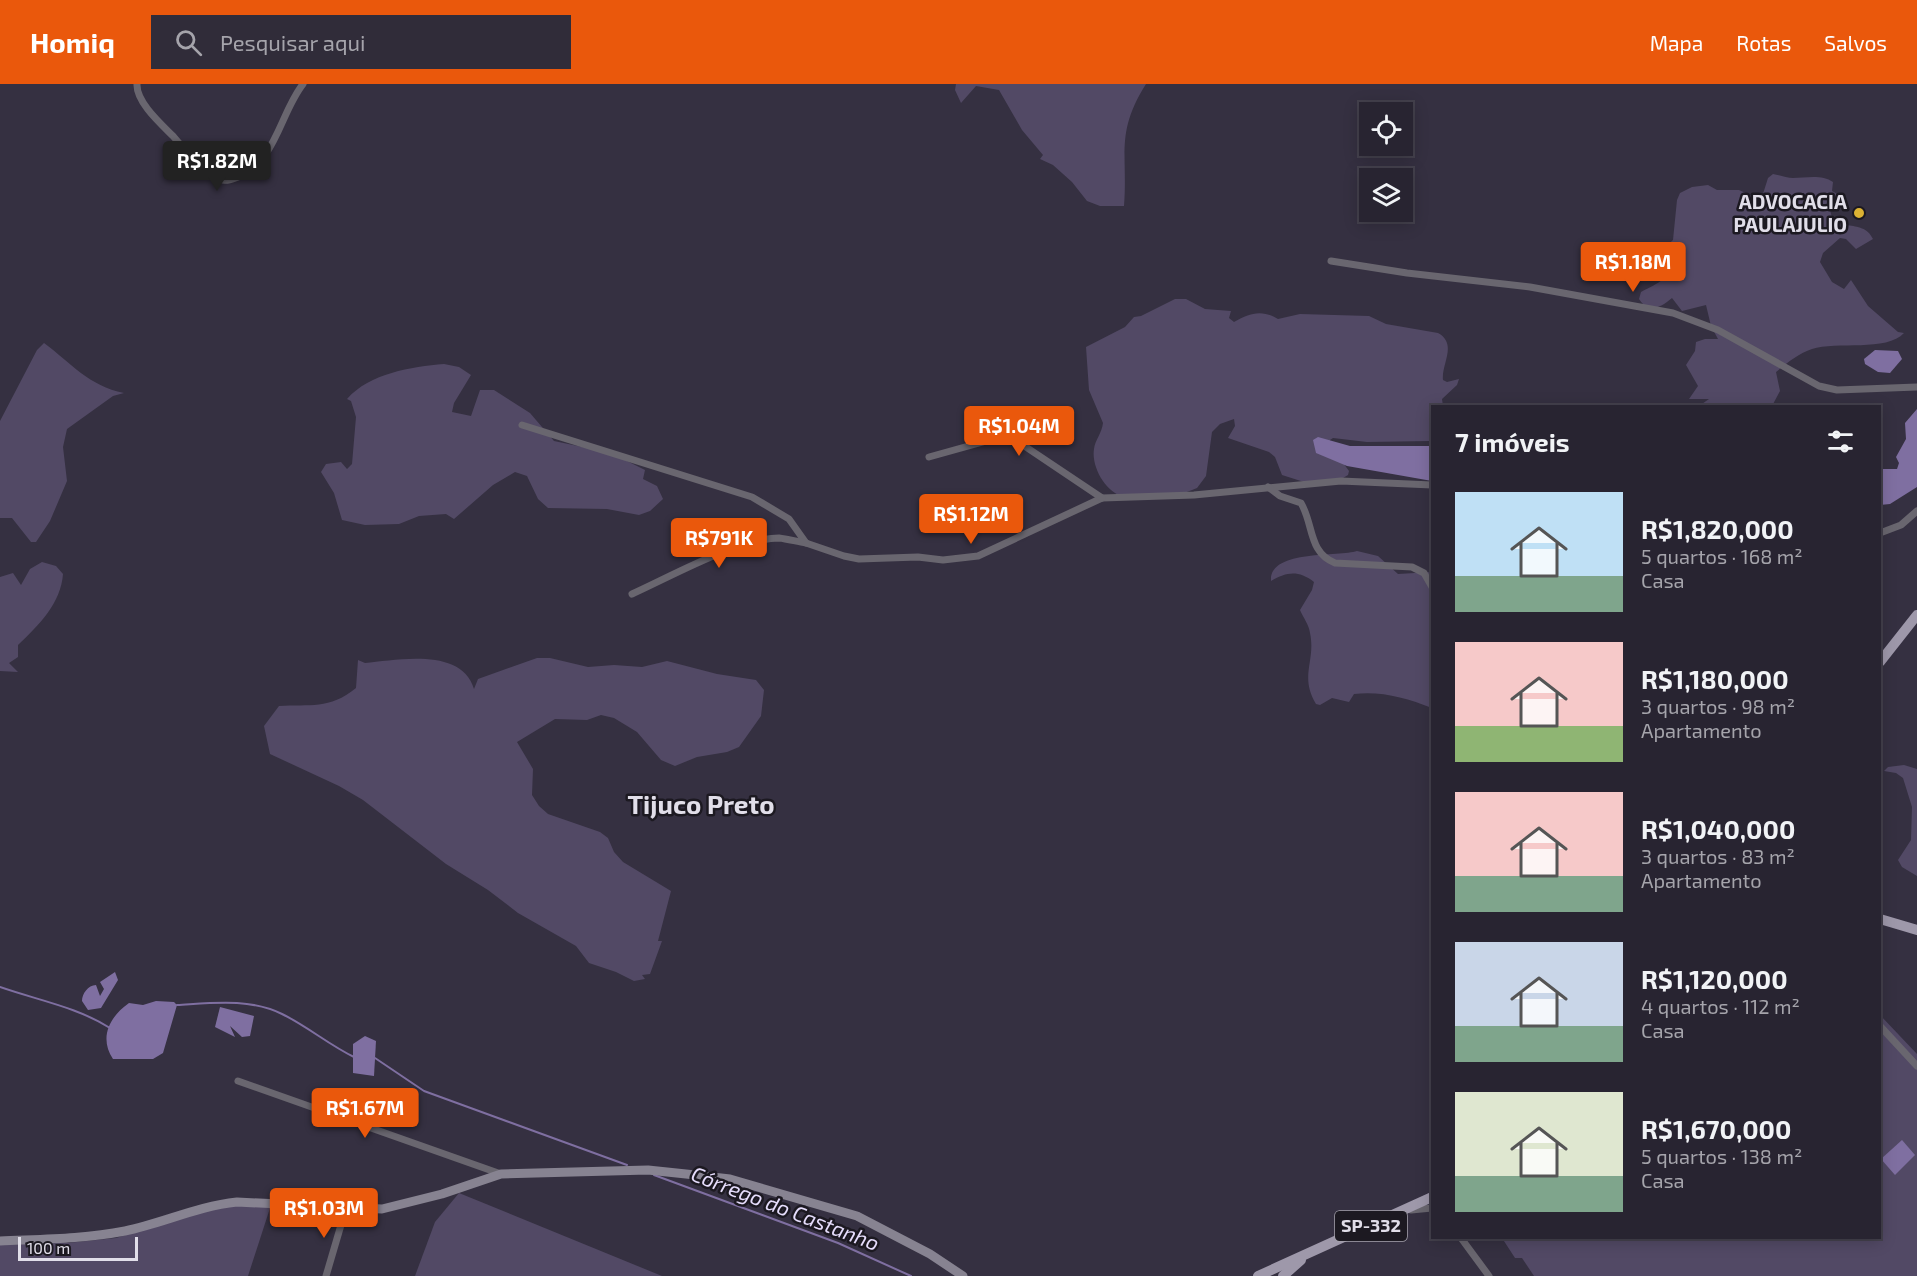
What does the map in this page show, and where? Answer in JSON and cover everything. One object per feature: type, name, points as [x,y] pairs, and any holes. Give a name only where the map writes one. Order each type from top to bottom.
[{"type":"main road","points":[[1881,661],[1917,615]]},
{"type":"main road","points":[[1881,919],[1917,930]]},
{"type":"main road","points":[[0,1241],[70,1239],[104,1234],[217,1204],[237,1202],[382,1209],[501,1174],[648,1170],[730,1179],[856,1216],[930,1254],[963,1276]]},
{"type":"main road","name":"SP-332","points":[[1258,1276],[1309,1255],[1431,1198]]},
{"type":"main road","name":"SP-332","points":[[1283,1276],[1309,1255]]},
{"type":"street","points":[[137,84],[137,93],[163,126],[203,170],[217,180],[224,181],[243,175],[257,164],[284,123],[303,84]]},
{"type":"street","points":[[1331,261],[1407,273],[1530,286],[1673,313],[1718,330],[1819,386],[1837,390],[1917,387]]},
{"type":"street","points":[[522,425],[752,497],[789,519],[807,543]]},
{"type":"street","points":[[929,457],[1008,435],[1102,498]]},
{"type":"street","points":[[632,594],[737,548],[779,538],[807,543],[859,559],[918,557],[960,560],[978,556],[1102,498],[1194,495],[1341,481],[1431,485]]},
{"type":"street","points":[[1268,487],[1280,496],[1301,503],[1312,540],[1326,560],[1335,563],[1412,567],[1424,573],[1431,585]]},
{"type":"street","points":[[1881,533],[1901,525],[1917,511]]},
{"type":"street","points":[[1881,1027],[1917,1066]]},
{"type":"street","points":[[238,1082],[501,1174]]},
{"type":"street","points":[[1394,1216],[1415,1209],[1431,1208]]},
{"type":"street","points":[[326,1276],[346,1209]]},
{"type":"street","points":[[1462,1239],[1489,1276]]},
{"type":"shaded area","points":[[956,84],[1146,84],[1136,101],[1126,130],[1124,206],[1100,206],[1087,201],[1072,182],[1053,165],[1040,159],[1043,155],[1022,130],[999,90],[976,86],[961,103],[955,90]]},
{"type":"shaded area","points":[[1773,174],[1791,178],[1819,177],[1833,182],[1832,191],[1842,197],[1830,207],[1832,216],[1841,224],[1862,228],[1873,239],[1856,249],[1846,239],[1840,238],[1823,253],[1820,262],[1832,282],[1844,289],[1851,280],[1868,306],[1898,332],[1904,333],[1886,342],[1822,347],[1802,353],[1776,372],[1780,391],[1773,405],[1700,405],[1709,399],[1689,399],[1698,386],[1686,365],[1695,351],[1696,342],[1718,339],[1711,326],[1706,305],[1682,311],[1672,298],[1659,307],[1651,308],[1639,299],[1641,292],[1664,279],[1671,270],[1674,257],[1664,248],[1673,240],[1677,200],[1680,193],[1692,187],[1708,185],[1717,190],[1739,190],[1759,199],[1762,197],[1768,178]]},
{"type":"shaded area","points":[[1175,299],[1186,299],[1205,309],[1231,311],[1229,318],[1234,322],[1256,313],[1278,319],[1300,314],[1369,316],[1386,324],[1438,333],[1444,338],[1448,348],[1443,380],[1447,382],[1459,379],[1457,385],[1442,399],[1443,405],[1431,405],[1430,441],[1367,442],[1333,438],[1330,440],[1330,445],[1349,471],[1348,475],[1343,478],[1304,482],[1282,475],[1275,457],[1269,452],[1228,438],[1235,426],[1234,419],[1220,424],[1212,432],[1206,476],[1197,488],[1181,494],[1161,497],[1142,499],[1124,497],[1117,495],[1106,485],[1095,464],[1095,446],[1103,423],[1089,390],[1086,347],[1125,327],[1134,317],[1141,316]]},
{"type":"shaded area","points":[[44,343],[90,379],[124,393],[113,396],[67,429],[63,447],[67,481],[50,521],[36,542],[31,542],[12,518],[0,518],[0,421],[37,350]]},
{"type":"shaded area","points":[[1875,350],[1898,351],[1902,359],[1890,373],[1878,372],[1865,364],[1864,359]]},
{"type":"shaded area","points":[[444,364],[459,367],[471,375],[454,403],[452,412],[471,416],[480,390],[494,390],[530,413],[554,441],[611,453],[645,470],[643,479],[657,486],[663,499],[650,511],[639,515],[607,509],[548,508],[538,499],[527,476],[515,472],[493,485],[454,519],[446,514],[419,516],[399,524],[365,525],[342,520],[334,493],[321,472],[326,464],[341,462],[347,469],[352,464],[356,417],[351,401],[347,399],[356,390],[379,377],[418,367]]},
{"type":"shaded area","points":[[1917,409],[1917,487],[1890,504],[1881,505],[1881,470],[1897,469],[1899,463],[1896,457],[1906,439],[1905,423]]},
{"type":"shaded area","points":[[1318,437],[1350,446],[1431,446],[1431,481],[1347,466],[1316,453],[1313,440]]},
{"type":"shaded area","points":[[1357,551],[1378,556],[1398,574],[1431,572],[1431,708],[1384,694],[1354,694],[1349,702],[1332,698],[1320,705],[1316,704],[1311,694],[1308,677],[1311,652],[1310,633],[1300,610],[1314,582],[1298,574],[1282,576],[1271,581],[1273,571],[1281,564],[1293,559]]},
{"type":"shaded area","points":[[42,562],[56,566],[63,574],[58,595],[48,613],[18,645],[18,657],[9,663],[18,672],[0,671],[0,577],[13,573],[21,585],[30,569]]},
{"type":"shaded area","points":[[537,658],[550,658],[588,667],[614,665],[642,667],[667,661],[717,674],[756,680],[764,690],[761,716],[739,747],[727,752],[697,757],[675,766],[661,760],[637,732],[614,718],[601,715],[587,720],[555,719],[517,742],[533,769],[532,795],[539,806],[548,814],[600,832],[608,838],[614,852],[623,862],[671,891],[658,941],[662,941],[650,974],[642,975],[645,979],[634,981],[589,963],[576,946],[518,913],[488,890],[446,864],[363,800],[339,786],[270,754],[264,726],[279,706],[328,703],[346,695],[356,688],[358,660],[365,663],[410,659],[443,662],[456,667],[467,676],[474,689],[478,679]]},
{"type":"shaded area","points":[[1904,765],[1917,769],[1917,876],[1902,867],[1898,860],[1911,840],[1912,807],[1903,778],[1896,773],[1884,771],[1888,767]]},
{"type":"shaded area","points":[[115,972],[118,980],[101,1008],[88,1010],[82,1001],[86,990],[96,985],[100,996],[104,989],[100,982]]},
{"type":"shaded area","points":[[156,1001],[174,1002],[177,1005],[163,1053],[153,1059],[113,1059],[107,1043],[111,1021],[129,1003],[143,1005]]},
{"type":"shaded area","points":[[220,1007],[254,1016],[250,1036],[242,1037],[230,1026],[235,1037],[215,1027]]},
{"type":"shaded area","points":[[1881,1016],[1917,1054],[1917,1276],[1534,1276],[1522,1258],[1515,1258],[1503,1239],[1881,1239]]},
{"type":"shaded area","points":[[365,1036],[376,1041],[374,1076],[353,1073],[353,1044]]},
{"type":"shaded area","points":[[1902,1140],[1915,1155],[1895,1175],[1881,1159]]},
{"type":"shaded area","points":[[459,1193],[662,1276],[415,1276],[435,1222]]},
{"type":"shaded area","points":[[271,1205],[248,1276],[0,1276],[0,1245],[67,1243],[116,1238],[221,1206]]},
{"type":"waterway","points":[[0,987],[70,1009],[110,1028]]},
{"type":"waterway","name":"Córrego do Castanho","points":[[177,1005],[231,1003],[270,1009],[354,1057]]},
{"type":"waterway","name":"Córrego do Castanho","points":[[375,1058],[424,1091],[627,1165]]},
{"type":"waterway","name":"Córrego do Castanho","points":[[654,1175],[838,1243],[911,1276]]},
{"type":"place","name":"ADVOCACIA PAULAJULIO","points":[[1859,213]]},
{"type":"district","name":"Tijuco Preto","points":[[701,805]]}]
